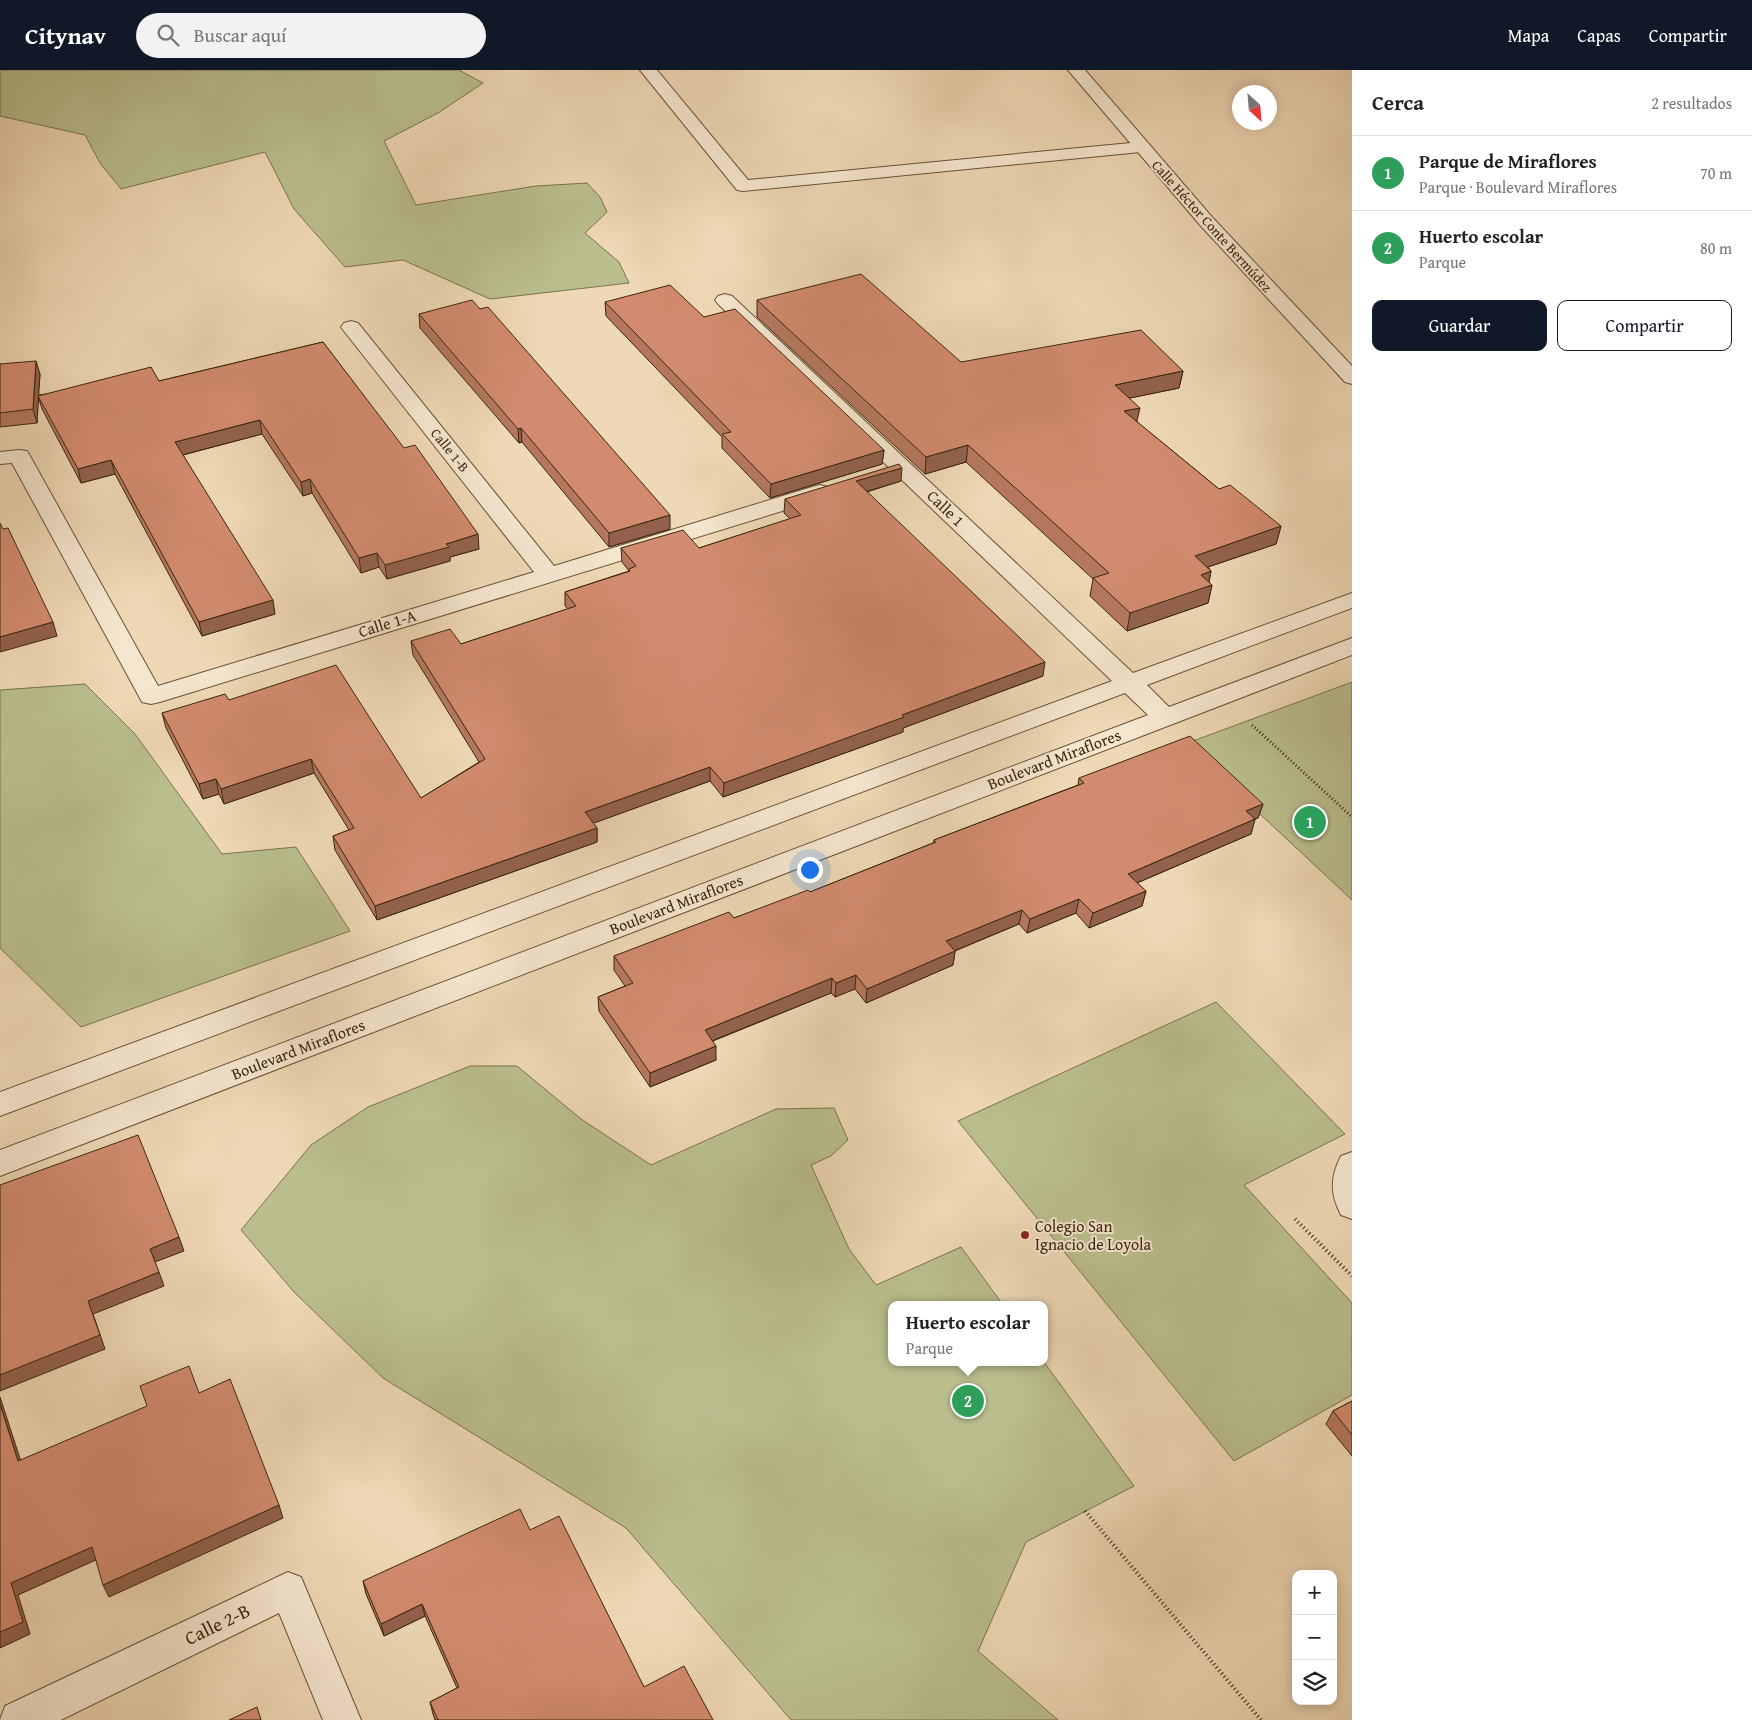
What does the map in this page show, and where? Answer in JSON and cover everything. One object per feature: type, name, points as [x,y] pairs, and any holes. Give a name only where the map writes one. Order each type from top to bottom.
[{"type":"street","points":[[648,70],[743,186],[1141,147]]},
{"type":"street","name":"Calle Héctor Conte Bermúdez","points":[[1076,70],[1141,147],[1352,378]]},
{"type":"street","name":"Calle 1","points":[[725,300],[1165,717]]},
{"type":"street","name":"Calle 1-B","points":[[352,327],[548,574]]},
{"type":"street","name":"Calle 1-A","points":[[0,458],[19,456],[151,696],[838,486]]},
{"type":"street","points":[[875,475],[903,467]]},
{"type":"street","points":[[0,1104],[1352,600]]},
{"type":"street","name":"Boulevard Miraflores","points":[[0,1163],[1352,646]]},
{"type":"street","points":[[1352,1165],[1347,1182],[1352,1206]]},
{"type":"street","name":"Calle 2-B","points":[[19,1720],[288,1590],[342,1720]]},
{"type":"path","points":[[1220,696],[1352,817]]},
{"type":"path","points":[[1295,1219],[1352,1276]]},
{"type":"path","points":[[1085,1511],[1261,1720]]},
{"type":"green space","points":[[0,70],[459,70],[483,83],[438,113],[384,141],[416,205],[536,186],[587,183],[600,197],[607,212],[585,233],[619,262],[629,283],[490,299],[403,260],[345,267],[294,209],[265,152],[121,189],[100,163],[85,135],[0,116]]},
{"type":"green space","points":[[1352,682],[1352,900],[1185,744]]},
{"type":"green space","points":[[85,684],[135,734],[222,854],[296,847],[350,931],[81,1027],[0,948],[0,690]]},
{"type":"green space","points":[[1216,1002],[1345,1134],[1244,1185],[1352,1303],[1352,1395],[1234,1461],[958,1121]]},
{"type":"green space","points":[[470,1066],[517,1066],[581,1119],[651,1165],[776,1109],[834,1108],[848,1140],[831,1156],[811,1165],[849,1249],[876,1285],[961,1247],[1000,1301],[888,1301],[888,1366],[1047,1366],[1134,1486],[1026,1542],[978,1651],[1058,1720],[791,1720],[626,1528],[383,1378],[294,1292],[241,1230],[311,1145],[368,1107]]},
{"type":"building","points":[[861,274],[961,362],[1141,330],[1183,371],[1115,385],[1140,408],[1124,411],[1219,489],[1230,485],[1281,526],[1195,556],[1211,571],[1201,575],[1212,585],[1130,613],[1093,578],[1109,573],[968,445],[926,457],[757,300]]},
{"type":"building","points":[[670,285],[704,317],[735,309],[884,450],[771,484],[722,434],[731,432],[605,302]]},
{"type":"building","points":[[472,300],[480,309],[488,307],[670,515],[609,533],[521,428],[518,429],[419,314]]},
{"type":"building","points":[[323,342],[404,448],[415,445],[478,534],[446,544],[449,547],[385,565],[377,553],[359,558],[310,479],[301,482],[260,420],[175,442],[273,600],[199,622],[111,460],[78,469],[38,396],[151,367],[159,381]]},
{"type":"building","points":[[36,361],[33,409],[0,413],[0,364]]},
{"type":"building","points":[[899,464],[902,468],[856,481],[1045,662],[902,715],[904,717],[724,783],[710,767],[585,812],[597,828],[375,906],[333,836],[354,828],[311,759],[221,789],[216,779],[199,784],[162,713],[225,694],[229,700],[336,665],[421,798],[485,759],[411,641],[450,629],[461,644],[576,606],[565,592],[630,571],[629,569],[636,566],[621,548],[683,530],[699,548],[801,515],[785,499]]},
{"type":"building","points":[[0,523],[3,529],[8,528],[53,622],[0,637]]},
{"type":"building","points":[[1190,736],[1263,804],[1246,811],[1255,819],[1128,874],[1146,891],[1093,913],[1079,899],[1030,919],[1022,910],[946,941],[955,951],[867,989],[856,975],[836,983],[832,978],[705,1030],[716,1046],[650,1073],[598,997],[633,983],[614,956],[729,912],[734,918],[808,890],[810,892],[936,842],[934,840],[1084,783],[1079,778]]},
{"type":"building","points":[[138,1135],[179,1237],[150,1249],[159,1272],[88,1301],[100,1335],[0,1375],[0,1185]]},
{"type":"building","points":[[189,1366],[199,1393],[230,1379],[279,1505],[103,1585],[92,1547],[11,1583],[23,1622],[0,1632],[0,1404],[18,1461],[147,1406],[140,1386]]},
{"type":"building","points":[[1352,1401],[1352,1435],[1333,1411]]},
{"type":"building","points":[[520,1509],[530,1530],[559,1516],[644,1687],[684,1666],[713,1720],[438,1720],[430,1702],[459,1687],[422,1604],[381,1624],[363,1581]]},
{"type":"building","points":[[257,1707],[261,1720],[229,1720]]},
{"type":"place","name":"Parque de Miraflores","points":[[1310,822]]},
{"type":"place","name":"Colegio San Ignacio de Loyola","points":[[1025,1235]]},
{"type":"place","name":"Huerto escolar","points":[[968,1401]]}]
